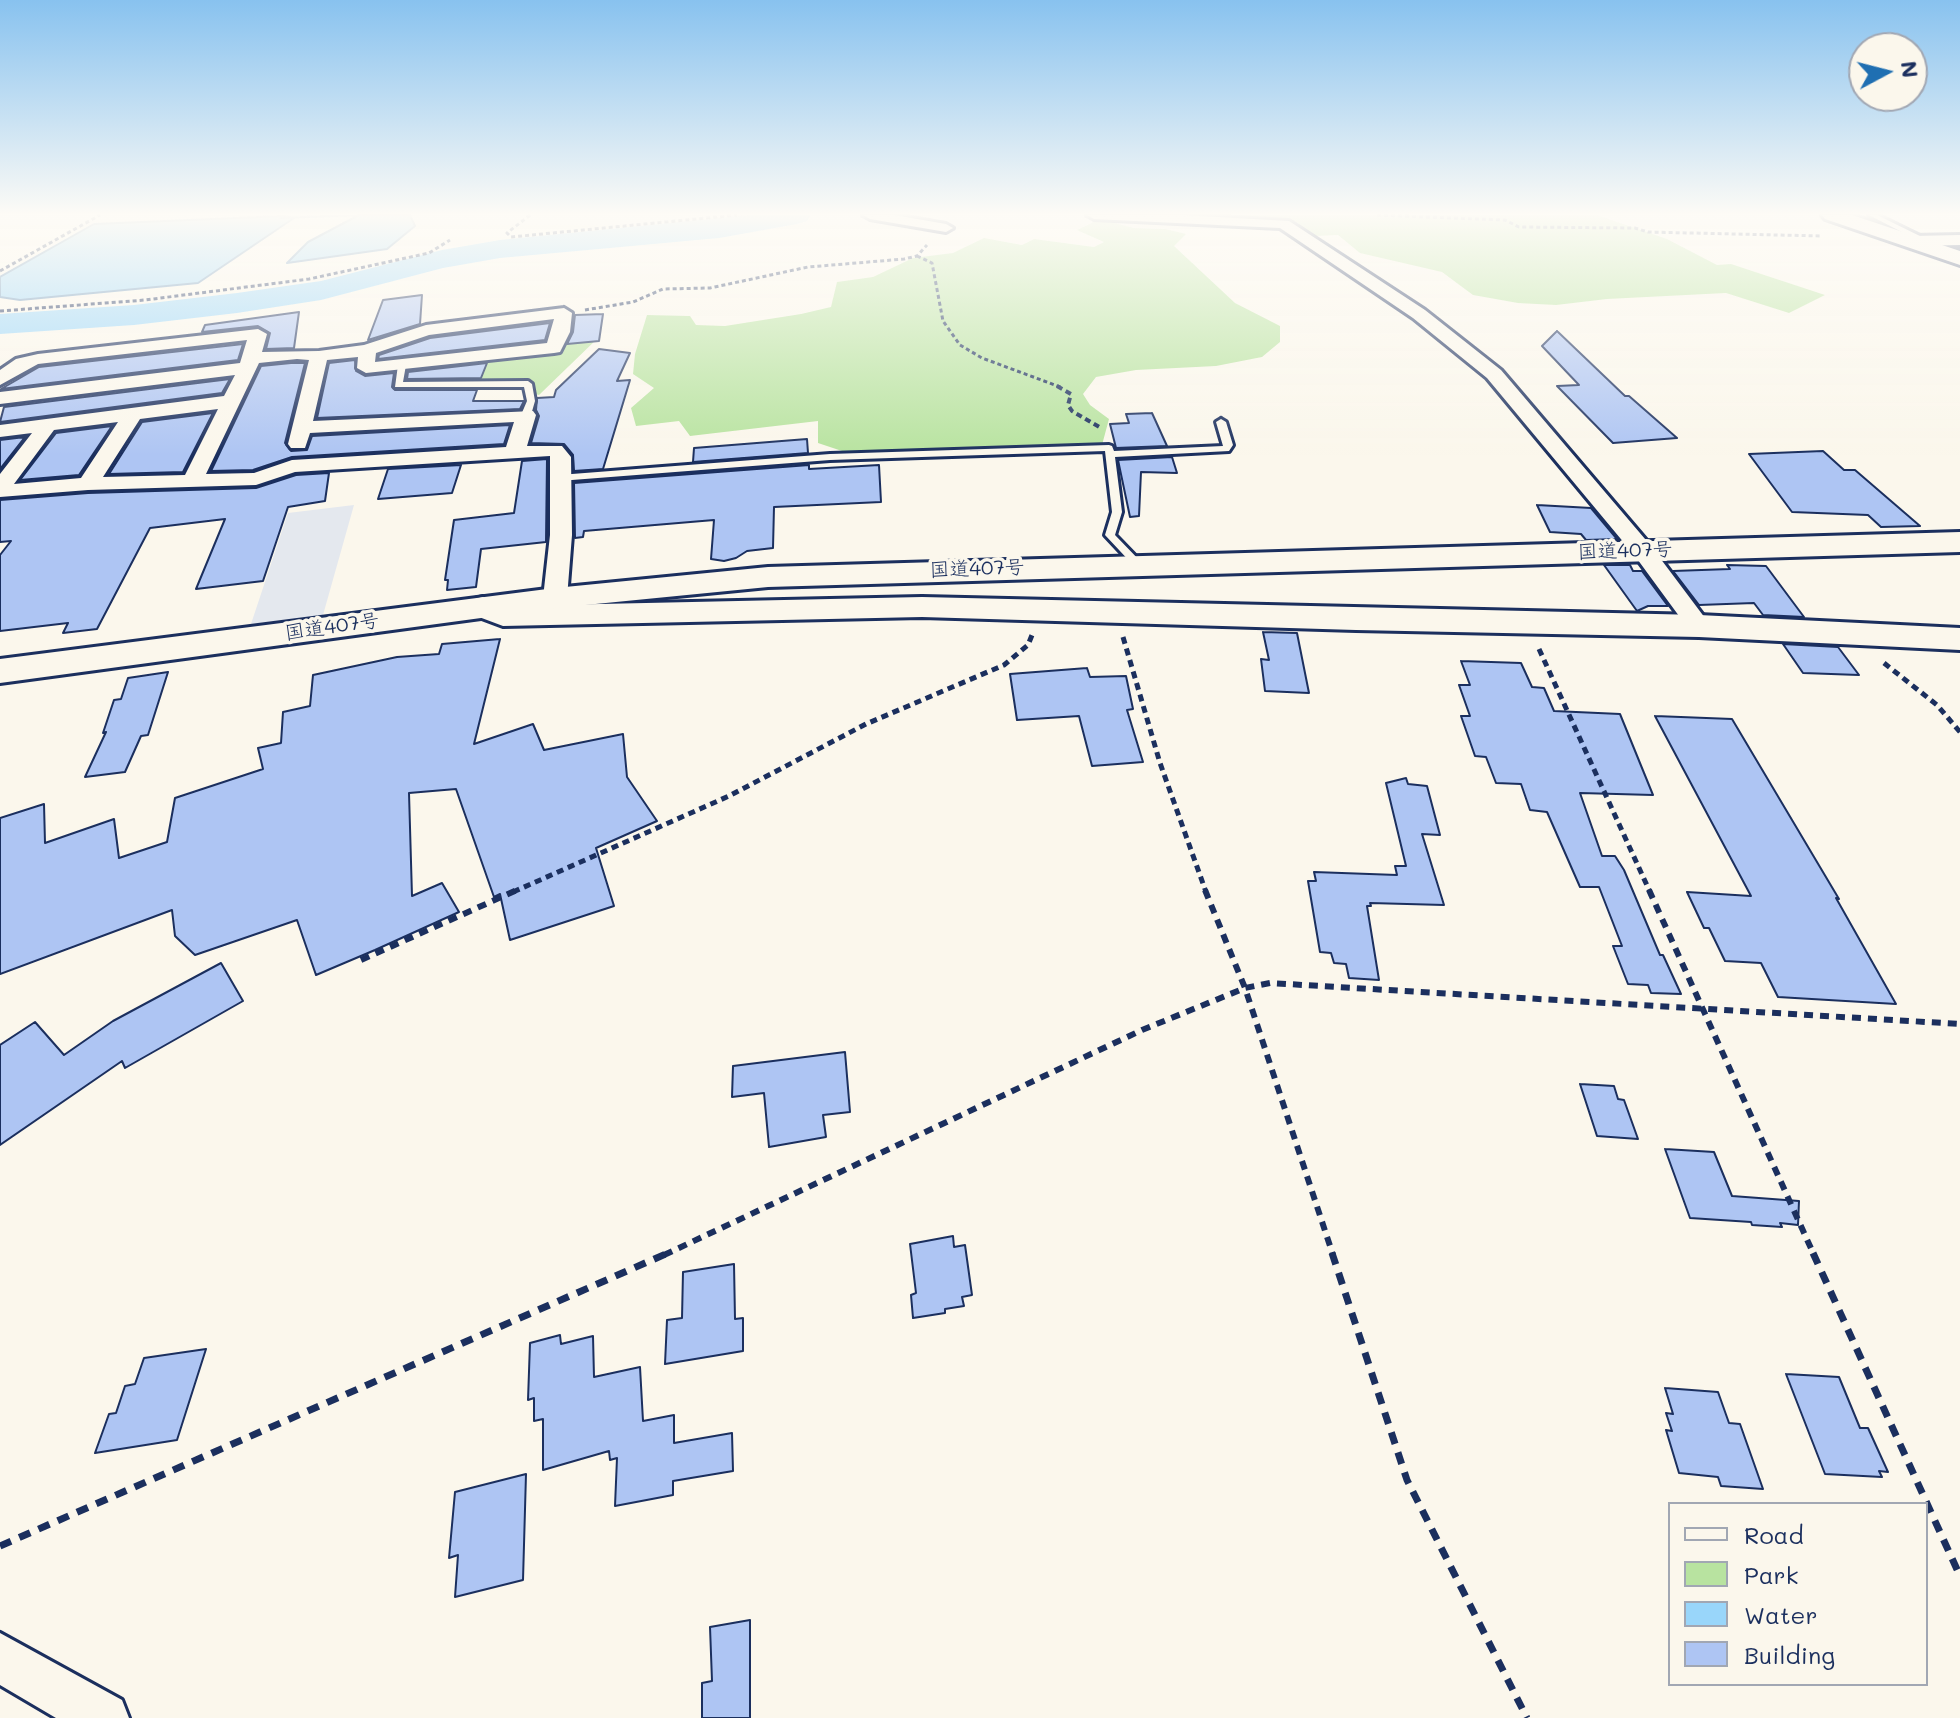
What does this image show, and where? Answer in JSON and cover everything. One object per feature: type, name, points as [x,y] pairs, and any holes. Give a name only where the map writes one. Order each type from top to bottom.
[{"type":"highway","name":"国道407号","points":[[0,671],[555,598],[768,577],[1960,542]]},
{"type":"street","points":[[1391,295],[1494,374],[1643,551],[1699,626]]},
{"type":"street","points":[[0,398],[297,354],[319,356],[367,350],[426,330],[564,313],[554,348],[366,368],[367,350]]},
{"type":"street","points":[[0,378],[22,363],[38,359],[258,334],[250,363],[233,401],[192,481]]},
{"type":"street","points":[[292,466],[319,356]]},
{"type":"street","points":[[0,431],[233,401]]},
{"type":"street","points":[[88,484],[133,414]]},
{"type":"street","points":[[302,428],[526,415],[514,454]]},
{"type":"street","points":[[0,489],[48,425]]},
{"type":"street","points":[[0,489],[256,479],[292,466],[555,450],[561,457],[561,535],[555,598]]},
{"type":"street","points":[[483,607],[503,616],[847,608],[1032,610],[1699,626],[1960,639]]},
{"type":"street","points":[[0,1658],[104,1718]]},
{"type":"lane","points":[[402,365],[398,385],[528,384],[531,401],[526,415]]},
{"type":"lane","points":[[559,478],[830,457],[1226,449],[1228,445],[1221,422]]},
{"type":"lane","points":[[1110,451],[1117,512],[1110,535],[1138,564]]},
{"type":"path","points":[[0,311],[183,295]]},
{"type":"path","points":[[564,313],[612,307],[646,295]]},
{"type":"path","points":[[938,295],[943,321],[960,345],[982,358],[1067,390],[1071,394],[1068,405],[1072,411],[1102,429],[1110,451]]},
{"type":"path","points":[[361,960],[729,796],[866,724],[1004,665],[1028,645],[1033,631],[1032,610]]},
{"type":"path","points":[[1117,613],[1160,763],[1214,915],[1245,988],[1407,1480],[1527,1718]]},
{"type":"path","points":[[1527,623],[1927,1502]]},
{"type":"path","points":[[1844,631],[1937,705],[1960,732]]},
{"type":"path","points":[[0,1546],[693,1242],[1142,1030],[1245,988],[1283,983],[1703,1006],[1960,1024]]},
{"type":"path","points":[[1928,1505],[1960,1576]]},
{"type":"shaded area","points":[[354,505],[323,615],[251,624],[288,513]]},
{"type":"green space","points":[[834,295],[1227,295],[1235,303],[1280,326],[1280,342],[1262,357],[1216,366],[1136,370],[1096,377],[1083,394],[1090,405],[1109,419],[1102,445],[845,452],[818,443],[818,421],[690,436],[679,421],[636,426],[631,408],[654,388],[633,374],[635,354],[647,315],[690,316],[696,325],[725,326],[831,307]]},
{"type":"green space","points":[[1474,295],[1683,295],[1556,305],[1518,303]]},
{"type":"green space","points":[[1733,295],[1825,295],[1789,313]]},
{"type":"green space","points":[[567,337],[599,337],[539,395],[531,393],[533,381],[404,384],[413,366],[557,351]]},
{"type":"water","points":[[0,295],[71,295],[20,300]]},
{"type":"building","points":[[422,295],[420,324],[368,340],[383,300]]},
{"type":"building","points":[[299,312],[294,348],[266,349],[270,333],[258,326],[202,332],[205,325]]},
{"type":"building","points":[[603,314],[599,341],[567,344],[573,332],[575,315]]},
{"type":"building","points":[[550,323],[545,340],[378,359],[379,355],[430,338]]},
{"type":"building","points":[[1557,331],[1625,396],[1629,396],[1677,438],[1613,443],[1557,386],[1579,385],[1542,346]]},
{"type":"building","points":[[243,344],[238,360],[1,389],[39,367]]},
{"type":"building","points":[[599,349],[630,353],[617,381],[630,380],[603,469],[574,471],[573,455],[564,444],[531,443],[539,416],[537,398],[554,397],[556,390]]},
{"type":"building","points":[[355,360],[356,371],[365,376],[394,373],[392,387],[395,390],[477,390],[473,401],[524,401],[520,409],[317,418],[329,363]]},
{"type":"building","points":[[305,363],[285,443],[291,451],[307,450],[312,436],[510,425],[504,444],[292,457],[253,470],[211,471],[261,366]]},
{"type":"building","points":[[487,363],[481,378],[407,379],[408,372]]},
{"type":"building","points":[[230,379],[222,393],[0,422],[4,407]]},
{"type":"building","points":[[213,413],[183,472],[109,474],[142,422]]},
{"type":"building","points":[[1152,413],[1167,446],[1116,448],[1110,424],[1129,423],[1126,414]]},
{"type":"building","points":[[112,426],[79,475],[20,480],[56,433]]},
{"type":"building","points":[[25,437],[0,469],[0,440]]},
{"type":"building","points":[[807,439],[808,453],[693,462],[694,448]]},
{"type":"building","points":[[1823,451],[1844,470],[1855,470],[1920,526],[1881,527],[1868,515],[1792,512],[1749,454]]},
{"type":"building","points":[[1172,457],[1177,473],[1141,472],[1139,516],[1130,517],[1118,460]]},
{"type":"building","points":[[547,459],[546,542],[481,549],[476,587],[447,590],[448,580],[445,580],[454,520],[514,513],[522,461]]},
{"type":"building","points":[[461,465],[452,493],[378,499],[388,469]]},
{"type":"building","points":[[809,465],[809,469],[879,465],[881,502],[774,507],[773,548],[747,551],[724,561],[711,559],[714,520],[584,531],[583,537],[575,538],[574,483]]},
{"type":"building","points":[[329,473],[325,501],[288,507],[263,581],[196,589],[225,519],[150,528],[97,629],[63,633],[68,623],[0,631],[0,555],[11,541],[0,542],[0,500],[88,493],[256,488],[296,475]]},
{"type":"building","points":[[1537,505],[1591,508],[1617,539],[1586,540],[1581,534],[1550,532]]},
{"type":"building","points":[[1604,565],[1630,565],[1633,571],[1642,571],[1668,606],[1648,606],[1637,611]]},
{"type":"building","points":[[1727,565],[1766,566],[1804,617],[1763,615],[1754,603],[1699,605],[1673,571],[1730,569]]},
{"type":"building","points":[[1263,632],[1297,633],[1309,693],[1265,691],[1261,659],[1269,660]]},
{"type":"building","points":[[500,639],[474,744],[533,724],[544,750],[623,734],[627,777],[657,821],[596,848],[614,906],[510,940],[500,894],[494,897],[456,789],[409,793],[412,896],[442,883],[459,912],[375,950],[316,975],[297,920],[195,955],[175,936],[172,910],[0,974],[0,818],[44,804],[45,843],[114,819],[119,858],[167,842],[175,798],[263,769],[258,748],[281,743],[283,712],[310,706],[313,675],[397,657],[439,654],[442,644]]},
{"type":"building","points":[[1783,644],[1838,647],[1859,675],[1803,673]]},
{"type":"building","points":[[1461,661],[1521,663],[1532,687],[1544,688],[1554,711],[1620,714],[1653,795],[1580,793],[1602,856],[1615,856],[1624,870],[1660,955],[1663,955],[1681,994],[1651,993],[1648,985],[1628,984],[1613,946],[1622,946],[1599,887],[1580,887],[1547,812],[1530,810],[1521,784],[1496,783],[1486,757],[1475,756],[1461,716],[1470,716],[1459,685],[1470,685]]},
{"type":"building","points":[[1087,668],[1090,677],[1126,676],[1133,709],[1127,710],[1143,762],[1092,766],[1079,716],[1017,720],[1010,674]]},
{"type":"building","points":[[168,672],[148,735],[141,736],[125,772],[85,777],[106,732],[103,733],[114,700],[121,699],[128,678]]},
{"type":"building","points":[[1655,716],[1732,719],[1839,899],[1836,898],[1896,1004],[1778,997],[1761,963],[1725,961],[1709,928],[1704,928],[1687,892],[1751,896]]},
{"type":"building","points":[[1406,778],[1408,784],[1427,786],[1440,835],[1422,834],[1444,905],[1370,903],[1371,906],[1367,906],[1379,980],[1349,978],[1346,964],[1334,963],[1331,953],[1320,952],[1308,881],[1316,881],[1314,872],[1397,875],[1395,866],[1406,866],[1386,783]]},
{"type":"building","points":[[221,963],[243,1001],[125,1068],[122,1061],[0,1145],[0,1045],[35,1022],[64,1055],[113,1021]]},
{"type":"building","points":[[845,1052],[850,1112],[823,1115],[826,1137],[769,1147],[764,1093],[732,1097],[733,1066]]},
{"type":"building","points":[[1580,1084],[1614,1086],[1618,1099],[1624,1100],[1638,1139],[1597,1136]]},
{"type":"building","points":[[1665,1149],[1714,1152],[1732,1196],[1799,1201],[1798,1225],[1780,1223],[1782,1227],[1690,1218]]},
{"type":"building","points":[[953,1236],[954,1247],[965,1245],[972,1295],[962,1297],[964,1306],[945,1309],[945,1313],[913,1318],[911,1295],[916,1293],[910,1244]]},
{"type":"building","points":[[734,1264],[735,1319],[743,1318],[743,1351],[665,1364],[667,1320],[682,1318],[683,1272]]},
{"type":"building","points":[[560,1335],[561,1344],[593,1336],[594,1377],[640,1367],[643,1421],[674,1415],[674,1443],[732,1433],[733,1471],[673,1481],[673,1495],[615,1506],[617,1458],[610,1460],[609,1451],[543,1470],[543,1419],[534,1421],[534,1398],[528,1400],[530,1343]]},
{"type":"building","points":[[206,1349],[177,1440],[95,1453],[109,1414],[116,1413],[125,1386],[135,1384],[144,1358]]},
{"type":"building","points":[[1786,1374],[1839,1377],[1860,1428],[1868,1428],[1888,1472],[1879,1471],[1882,1477],[1825,1474]]},
{"type":"building","points":[[1665,1388],[1718,1392],[1729,1423],[1740,1424],[1763,1489],[1721,1486],[1718,1477],[1679,1473],[1666,1430],[1672,1431],[1666,1413],[1673,1414]]},
{"type":"building","points":[[526,1474],[523,1580],[455,1597],[458,1555],[449,1558],[455,1492]]},
{"type":"building","points":[[750,1620],[750,1718],[702,1718],[702,1683],[712,1681],[710,1627]]},
{"type":"waterway","points":[[0,324],[134,315],[288,295]]}]
